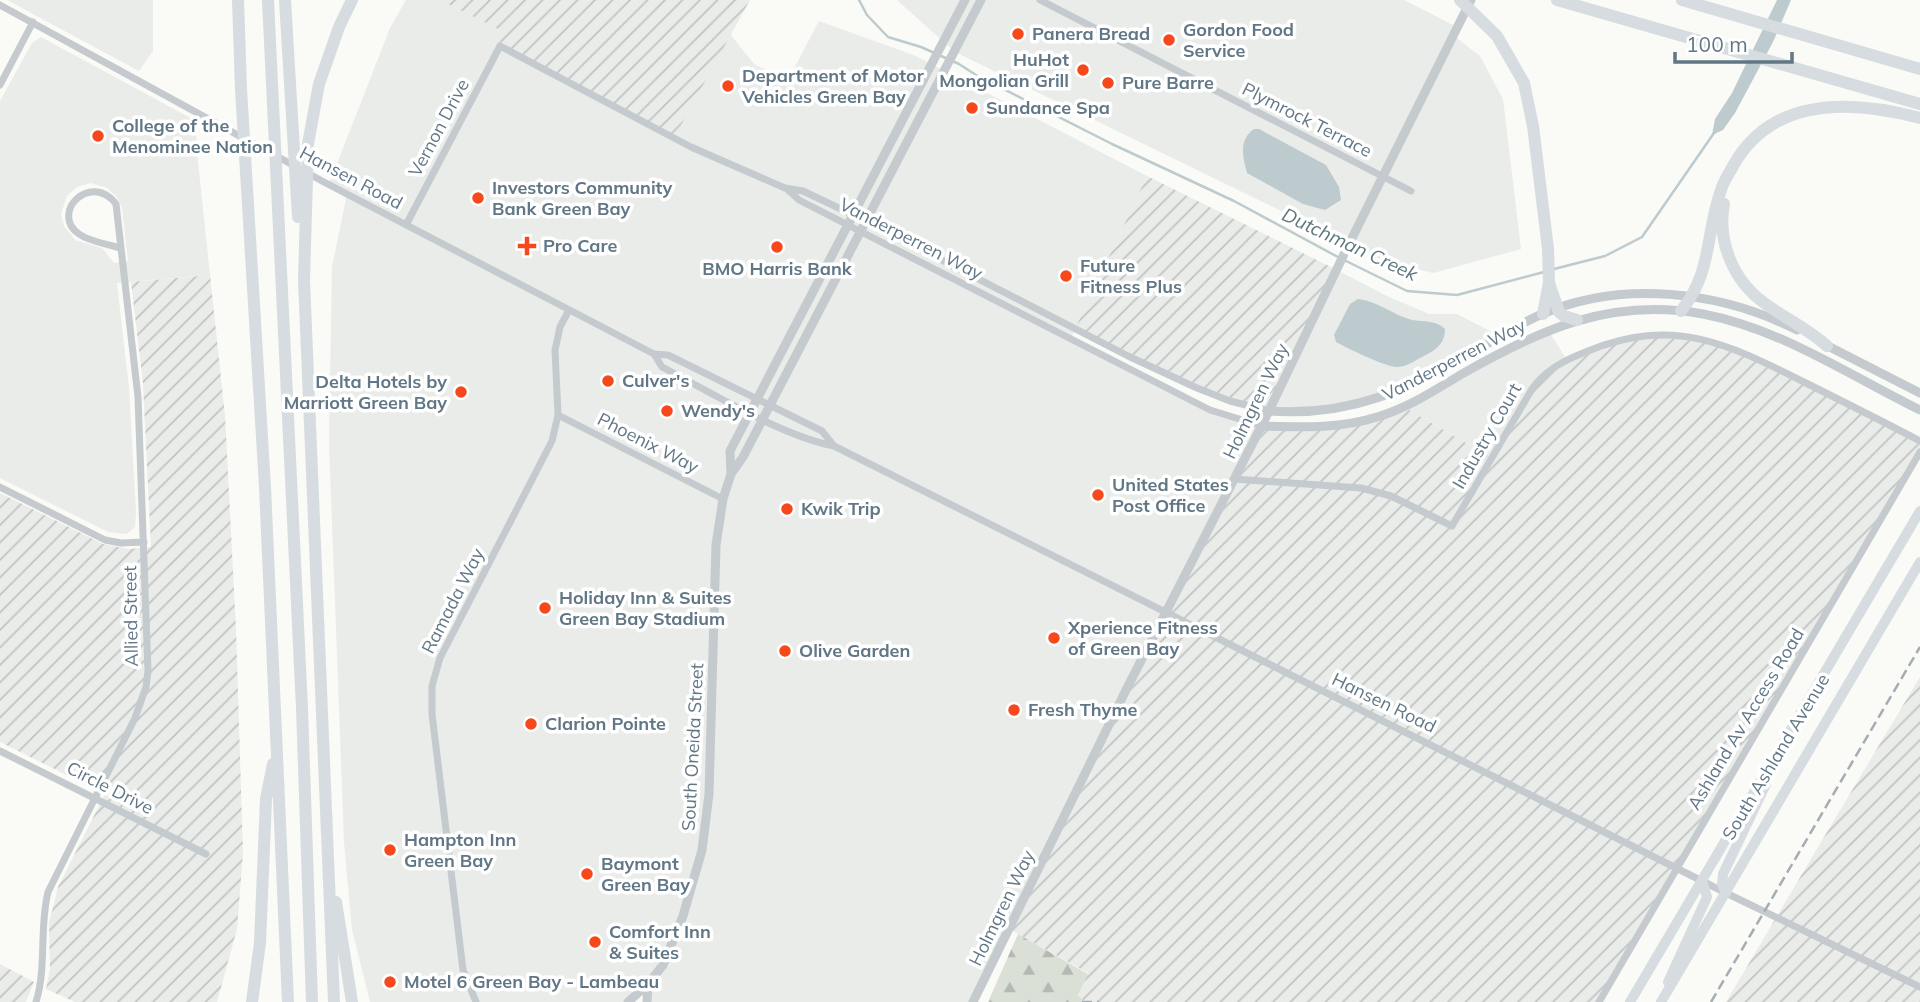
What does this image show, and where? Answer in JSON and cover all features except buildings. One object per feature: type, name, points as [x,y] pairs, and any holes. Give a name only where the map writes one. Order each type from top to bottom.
[{"type":"highway","points":[[236,0],[265,487],[288,1002]]},
{"type":"highway","points":[[268,0],[302,708],[312,1002]]},
{"type":"highway","points":[[285,0],[299,240],[304,280]]},
{"type":"highway","points":[[334,1002],[304,280],[308,144],[322,74],[338,27],[352,0]]},
{"type":"highway","points":[[1460,0],[1486,24],[1508,51],[1524,83],[1528,98],[1548,249],[1549,283],[1543,314]]},
{"type":"highway","points":[[1557,0],[1920,104]]},
{"type":"highway","points":[[1682,0],[1920,69]]},
{"type":"highway","points":[[1681,311],[1692,297],[1703,274],[1718,198],[1739,157],[1752,140],[1782,119],[1824,107],[1850,106],[1920,118]]},
{"type":"highway","points":[[1728,176],[1723,232],[1731,262],[1738,276],[1761,300],[1810,330],[1827,346]]},
{"type":"highway","points":[[1549,283],[1557,309],[1564,316],[1577,320]]},
{"type":"highway","points":[[252,1002],[260,943],[266,792],[276,754]]},
{"type":"highway","points":[[325,781],[330,796],[340,934],[352,1002]]},
{"type":"main road","name":"South Ashland Avenue","points":[[1630,1002],[1920,511]]},
{"type":"main road","name":"South Ashland Avenue","points":[[1663,999],[1920,562]]},
{"type":"main road","points":[[1726,892],[1723,874],[1780,750]]},
{"type":"main road","points":[[1663,999],[1668,978],[1707,897],[1702,880]]},
{"type":"street","name":"South Oneida Street","points":[[731,474],[730,451],[749,412],[965,0]]},
{"type":"street","name":"South Oneida Street","points":[[630,1000],[648,984],[663,965],[683,916],[704,839],[709,794],[716,545],[723,499],[731,474],[743,457],[981,0]]},
{"type":"street","name":"Plymrock Terrace","points":[[1040,0],[1411,191]]},
{"type":"street","name":"Holmgren Way","points":[[973,1002],[1126,690],[1262,426],[1346,250],[1471,0]]},
{"type":"street","name":"Hansen Road","points":[[0,5],[322,181],[569,310],[654,354],[668,355],[822,431],[834,446]]},
{"type":"street","points":[[0,85],[33,22]]},
{"type":"street","name":"Vanderperren Way","points":[[500,46],[691,146],[785,187],[803,191],[866,221],[1185,383],[1230,401],[1269,411],[1315,412],[1396,393],[1543,314],[1621,296],[1658,294],[1692,297],[1763,315],[1920,393]]},
{"type":"street","name":"Vernon Drive","points":[[406,225],[500,46]]},
{"type":"street","name":"Vanderperren Way","points":[[785,187],[799,200],[1210,410],[1262,426],[1347,425],[1379,416],[1404,407],[1489,359],[1548,330],[1617,311],[1681,311],[1731,320],[1787,341],[1920,410]]},
{"type":"street","name":"Allied Street","points":[[36,1002],[42,982],[42,915],[48,892],[135,718],[146,687],[149,655],[138,397],[116,204],[111,197],[100,192],[87,192],[77,197],[71,204],[69,213],[75,230],[81,236],[120,248]]},
{"type":"street","name":"Ramada Way","points":[[476,1002],[463,970],[432,714],[432,686],[439,660],[547,453],[558,415],[555,350],[560,327],[569,310]]},
{"type":"street","name":"Industry Court","points":[[1234,479],[1361,488],[1391,496],[1452,526],[1532,389],[1546,372],[1602,346],[1622,340],[1662,335],[1702,339],[1744,352],[1920,441]]},
{"type":"street","name":"Hansen Road","points":[[654,354],[662,367],[749,412],[815,443],[834,446],[1920,987]]},
{"type":"street","name":"Phoenix Way","points":[[558,415],[723,499]]},
{"type":"street","name":"Ashland Av Access Road","points":[[1599,1002],[1920,452]]},
{"type":"street","points":[[0,487],[105,540],[121,544],[145,542]]},
{"type":"street","name":"Circle Drive","points":[[0,751],[206,854]]},
{"type":"street","points":[[647,1002],[648,984]]},
{"type":"shaded area","points":[[7,0],[153,0],[153,51],[139,71]]},
{"type":"shaded area","points":[[406,0],[440,0],[498,29],[500,46],[674,137],[730,34],[755,65],[788,80],[819,21],[916,56],[1147,176],[1071,338],[1210,410],[1262,426],[973,1002],[647,1002],[648,985],[628,1002],[370,1002],[352,930],[344,842],[329,443],[332,267],[347,194],[329,184],[390,28]]},
{"type":"shaded area","points":[[440,0],[750,0],[674,138],[500,46],[498,29]]},
{"type":"shaded area","points":[[897,0],[1404,0],[1457,27],[1453,35],[1480,56],[1503,99],[1521,249],[1433,273],[1384,261],[955,52]]},
{"type":"shaded area","points":[[1777,0],[1791,0],[1773,42],[1735,113],[1723,130],[1712,135],[1715,119],[1732,93]]},
{"type":"shaded area","points":[[41,37],[196,121],[210,275],[117,283],[129,388],[136,512],[135,527],[127,534],[108,532],[0,478],[0,101],[32,43]],"holes":[[[91,183],[107,188],[116,196],[122,207],[128,261],[114,263],[102,248],[75,240],[64,226],[61,214],[67,196],[77,187]]]},
{"type":"shaded area","points":[[1254,129],[1259,129],[1326,165],[1339,187],[1341,200],[1325,210],[1303,204],[1247,173],[1243,155],[1244,144]]},
{"type":"shaded area","points":[[1147,176],[1337,270],[1269,411],[1230,401],[1075,329]]},
{"type":"shaded area","points":[[1337,270],[1429,314],[1457,314],[1500,336],[1476,351],[1358,404],[1269,411]]},
{"type":"shaded area","points":[[210,275],[225,416],[236,629],[243,853],[237,929],[217,1002],[75,1002],[46,989],[50,969],[49,923],[58,887],[105,794],[0,742],[0,493],[103,544],[128,549],[151,547],[143,384],[131,282]]},
{"type":"shaded area","points":[[1358,299],[1372,302],[1412,320],[1438,324],[1445,329],[1443,339],[1431,352],[1400,367],[1384,364],[1357,353],[1336,342],[1334,335],[1350,304]]},
{"type":"shaded area","points":[[1548,330],[1567,360],[1492,458],[1404,407]]},
{"type":"shaded area","points":[[1662,335],[1722,343],[1920,441],[1920,452],[1599,1002],[1085,1002],[1078,995],[1088,973],[1009,929],[1262,426],[1347,425],[1404,407],[1492,458],[1539,378],[1602,346]]},
{"type":"shaded area","points":[[1920,677],[1920,1002],[1726,1002],[1821,842]]},
{"type":"shaded area","points":[[0,964],[34,982],[26,1002],[0,1002]]},
{"type":"green space","points":[[1018,934],[1088,974],[1078,995],[1085,1002],[988,1002]]},
{"type":"waterway","name":"Dutchman Creek","points":[[859,0],[867,15],[888,37],[921,47],[959,64],[1112,144],[1234,201],[1338,257]]},
{"type":"waterway","name":"Dutchman Creek","points":[[1554,269],[1605,256],[1642,237],[1714,133]]},
{"type":"waterway","name":"Dutchman Creek","points":[[1344,260],[1407,291],[1457,295],[1544,272]]},
{"type":"railway","points":[[1711,1002],[1920,647]]},
{"type":"railway","points":[[1082,1002],[1099,1002]]},
{"type":"place","name":"Panera Bread","points":[[1018,34]]},
{"type":"place","name":"Gordon Food Service","points":[[1169,40]]},
{"type":"place","name":"HuHot Mongolian Grill","points":[[1083,70]]},
{"type":"place","name":"Pure Barre","points":[[1108,83]]},
{"type":"place","name":"Department of Motor Vehicles Green Bay","points":[[728,86]]},
{"type":"place","name":"Sundance Spa","points":[[972,108]]},
{"type":"place","name":"College of the Menominee Nation","points":[[98,136]]},
{"type":"place","name":"Investors Community Bank Green Bay","points":[[478,198]]},
{"type":"place","name":"Pro Care","points":[[527,246]]},
{"type":"place","name":"BMO Harris Bank","points":[[777,247]]},
{"type":"place","name":"Future Fitness Plus","points":[[1066,276]]},
{"type":"place","name":"Culver's","points":[[608,381]]},
{"type":"place","name":"Delta Hotels by Marriott Green Bay","points":[[461,392]]},
{"type":"place","name":"Wendy's","points":[[667,411]]},
{"type":"place","name":"United States Post Office","points":[[1098,495]]},
{"type":"place","name":"Kwik Trip","points":[[787,509]]},
{"type":"place","name":"Holiday Inn & Suites Green Bay Stadium","points":[[545,608]]},
{"type":"place","name":"Xperience Fitness of Green Bay","points":[[1054,638]]},
{"type":"place","name":"Olive Garden","points":[[785,651]]},
{"type":"place","name":"Fresh Thyme","points":[[1014,710]]},
{"type":"place","name":"Clarion Pointe","points":[[531,724]]},
{"type":"place","name":"Hampton Inn Green Bay","points":[[390,850]]},
{"type":"place","name":"Baymont Green Bay","points":[[587,874]]},
{"type":"place","name":"Comfort Inn & Suites","points":[[595,942]]},
{"type":"place","name":"Motel 6 Green Bay - Lambeau","points":[[390,982]]}]
